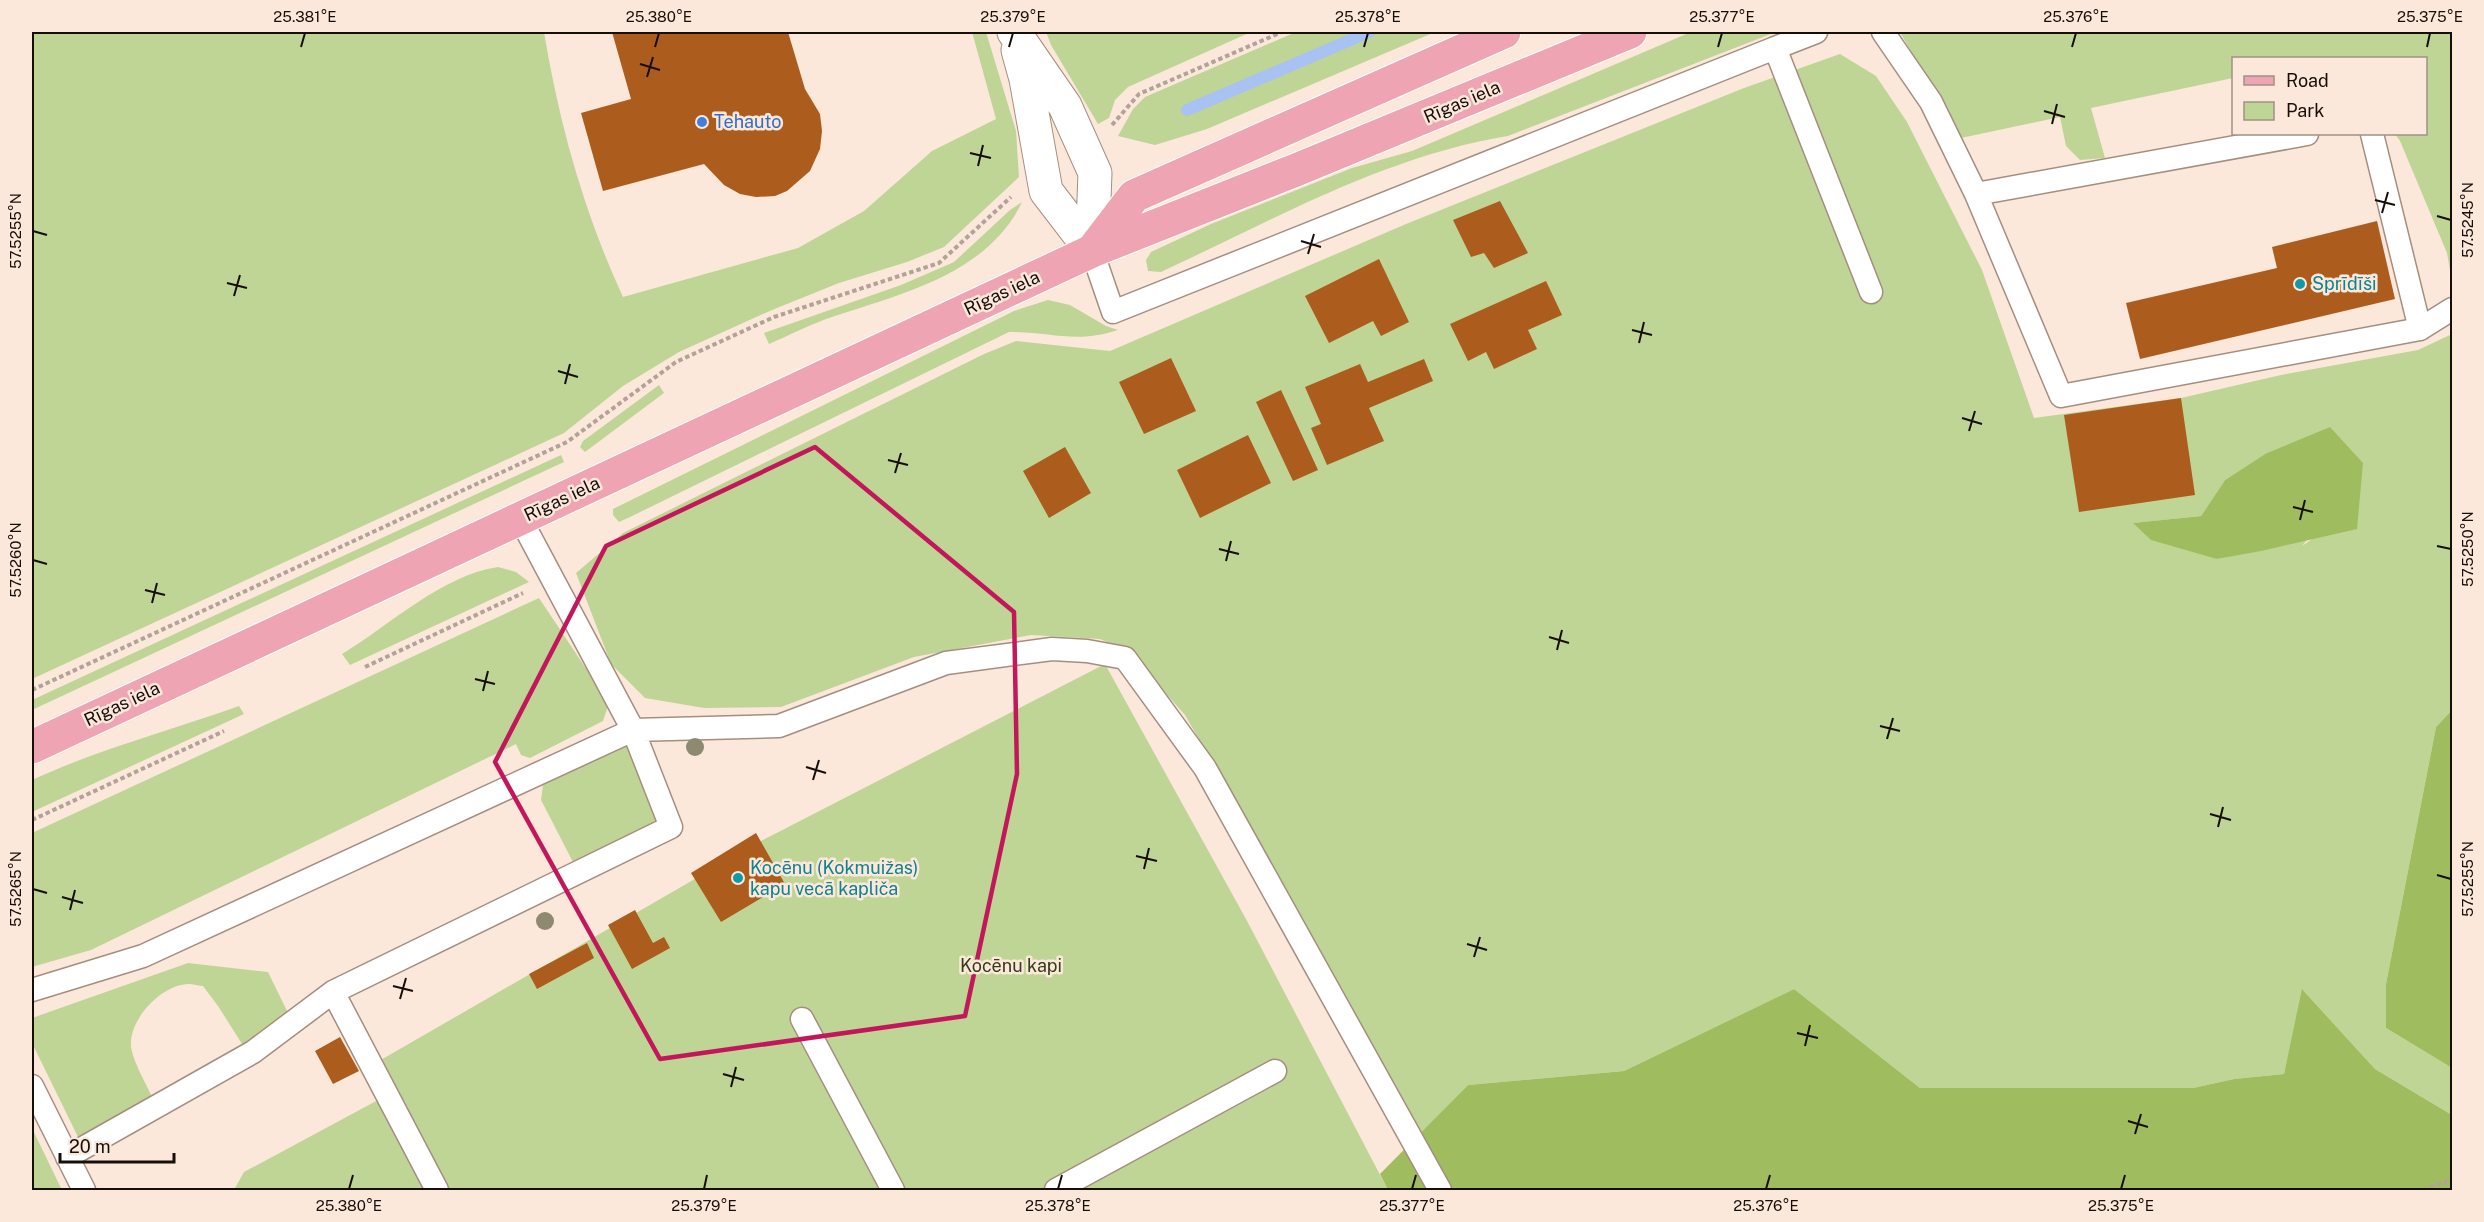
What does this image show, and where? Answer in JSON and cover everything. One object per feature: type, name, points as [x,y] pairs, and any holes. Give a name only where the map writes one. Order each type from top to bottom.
[{"type":"main road","name":"Rīgas iela","points":[[1092,251],[1134,196],[1504,32]]},
{"type":"main road","name":"Rīgas iela","points":[[32,747],[1092,251],[1296,170],[1630,32]]},
{"type":"street","points":[[1013,32],[1065,106],[1095,173],[1092,251]]},
{"type":"street","points":[[1013,32],[1026,79],[1046,191],[1092,251]]},
{"type":"lane","points":[[1092,251],[1113,312],[1816,32]]},
{"type":"lane","points":[[1883,32],[1931,102],[1976,194],[2061,396],[2420,329],[2452,309]]},
{"type":"lane","points":[[1774,48],[1871,292]]},
{"type":"lane","points":[[1976,194],[2301,135]]},
{"type":"lane","points":[[2372,135],[2420,329]]},
{"type":"lane","points":[[67,1157],[253,1052],[333,992],[671,827],[633,729],[520,518]]},
{"type":"lane","points":[[32,990],[142,956],[633,729],[779,726],[946,663],[1052,649],[1087,651],[1125,658],[1205,768],[1440,1191]]},
{"type":"lane","points":[[333,992],[437,1191]]},
{"type":"lane","points":[[802,1019],[893,1191]]},
{"type":"lane","points":[[1056,1191],[1275,1071]]},
{"type":"lane","points":[[32,1086],[84,1191]]},
{"type":"path","points":[[1106,131],[1139,94],[1282,32]]},
{"type":"path","points":[[32,690],[567,442],[676,362],[774,317],[939,263],[1012,196]]},
{"type":"path","points":[[364,667],[523,593]]},
{"type":"path","points":[[32,820],[224,731]]},
{"type":"path","points":[[2422,1191],[2452,1179]]},
{"type":"highlighted area","points":[[815,447],[1014,612],[1017,774],[965,1016],[660,1059],[495,762],[606,546]]},
{"type":"green space","points":[[32,32],[544,32],[565,134],[596,233],[623,297],[798,248],[864,211],[932,151],[996,119],[972,32],[986,32],[1016,131],[1019,177],[944,247],[907,262],[839,283],[679,352],[623,386],[564,433],[32,679]]},
{"type":"green space","points":[[1046,32],[1251,32],[1128,87],[1115,100],[1109,118],[1098,124],[1051,45]]},
{"type":"green space","points":[[1296,32],[1435,32],[1207,129],[1155,145],[1118,136],[1133,109],[1145,97]]},
{"type":"green space","points":[[1691,32],[1776,32],[1508,136],[1462,145],[1374,174],[1288,211],[1161,272],[1148,271],[1146,260],[1151,252],[1211,224],[1352,168],[1412,151]]},
{"type":"green space","points":[[1906,32],[2452,32],[2452,281],[2447,253],[2396,135],[2427,135],[2427,57],[2232,57],[2232,78],[2091,108],[2105,158],[2080,160],[2066,146],[2060,117],[1961,138],[1901,34]]},
{"type":"green space","points":[[1840,54],[1876,76],[1907,122],[1982,270],[2034,418],[2181,398],[2281,375],[2418,350],[2452,334],[2452,710],[2436,727],[2386,984],[2386,1028],[2452,1068],[2452,1115],[2375,1069],[2303,990],[2284,1074],[2234,1079],[2193,1088],[1920,1088],[1794,989],[1624,1071],[1468,1085],[1420,1134],[1302,919],[1185,715],[1129,652],[1100,639],[1031,635],[914,657],[781,707],[704,708],[645,698],[611,664],[576,573],[623,533],[984,354],[1016,341],[1110,351],[1406,224],[1744,88]],"holes":[[[2265,454],[2359,506],[2302,546],[2307,540],[2217,559],[2134,523],[2201,516],[2225,480]]]},
{"type":"green space","points":[[1022,202],[1007,227],[988,247],[965,264],[940,278],[824,320],[769,344],[764,333],[901,285],[954,262],[1010,210]]},
{"type":"green space","points":[[1048,300],[1070,305],[1106,326],[1118,330],[1076,337],[1009,332],[630,517],[619,522],[613,515],[613,509],[1014,311]]},
{"type":"green space","points":[[659,385],[664,393],[585,452],[580,447],[583,441]]},
{"type":"green space","points":[[2330,427],[2363,463],[2357,529],[2217,559],[2151,540],[2133,523],[2201,516],[2225,480],[2265,454]]},
{"type":"green space","points":[[561,455],[564,462],[32,710],[32,700]]},
{"type":"green space","points":[[498,567],[516,572],[529,582],[350,665],[342,654],[437,590],[477,572]]},
{"type":"green space","points":[[539,598],[609,703],[603,721],[530,758],[521,755],[516,744],[91,950],[32,967],[32,833]]},
{"type":"green space","name":"Kocēnu kapi","points":[[1105,664],[1246,919],[1388,1190],[234,1190],[244,1172],[378,1100],[379,1061],[759,842]]},
{"type":"green space","points":[[239,706],[244,714],[32,812],[32,780],[108,750]]},
{"type":"green space","points":[[2452,710],[2452,1068],[2386,1028],[2386,984],[2436,727]]},
{"type":"green space","points":[[629,744],[657,820],[575,866],[541,800],[543,785],[550,779]]},
{"type":"green space","points":[[188,963],[268,972],[289,1015],[244,1047],[203,986],[189,984],[179,986],[158,996],[135,1025],[131,1046],[134,1059],[154,1101],[80,1141],[32,1043],[32,1018]]},
{"type":"green space","points":[[1794,989],[1920,1088],[2193,1088],[2234,1079],[2284,1074],[2302,989],[2375,1069],[2452,1115],[2452,1190],[1388,1190],[1380,1174],[1468,1085],[1624,1071]]},
{"type":"green space","points":[[32,1128],[60,1186],[62,1190],[32,1190]]},
{"type":"building","name":"Tehauto","points":[[612,32],[788,32],[805,89],[820,114],[822,131],[820,149],[810,171],[787,191],[775,196],[756,197],[740,194],[724,185],[704,164],[603,191],[581,113],[631,99]]},
{"type":"building","points":[[1500,201],[1528,253],[1494,268],[1484,253],[1471,257],[1453,220]]},
{"type":"building","name":"Sprīdīši","points":[[2377,221],[2395,299],[2140,359],[2126,303],[2277,268],[2272,247]]},
{"type":"building","points":[[1379,259],[1409,322],[1381,336],[1373,321],[1329,343],[1305,296]]},
{"type":"building","points":[[1546,281],[1562,315],[1528,330],[1537,349],[1494,369],[1486,352],[1468,361],[1450,324]]},
{"type":"building","points":[[1171,358],[1196,411],[1144,434],[1119,382]]},
{"type":"building","points":[[1424,359],[1433,381],[1369,408],[1384,441],[1327,465],[1311,428],[1321,424],[1305,387],[1360,364],[1368,382]]},
{"type":"building","points":[[1281,390],[1318,470],[1293,481],[1256,402]]},
{"type":"building","points":[[2181,398],[2195,495],[2079,512],[2064,415]]},
{"type":"building","points":[[1248,435],[1271,483],[1200,518],[1177,470]]},
{"type":"building","points":[[1065,447],[1091,493],[1049,518],[1023,471]]},
{"type":"building","name":"Kocēnu (Kokmuižas) kapu vecā kapliča","points":[[756,833],[785,884],[721,922],[691,873]]},
{"type":"building","points":[[635,910],[653,943],[664,937],[670,948],[632,969],[608,925]]},
{"type":"building","points":[[587,943],[594,958],[537,989],[529,974]]},
{"type":"building","points":[[340,1037],[359,1071],[333,1084],[315,1051]]},
{"type":"waterway","points":[[1187,110],[1369,32]]},
{"type":"place","name":"Tehauto","points":[[702,122]]},
{"type":"place","name":"Sprīdīši","points":[[2300,284]]},
{"type":"place","name":"Kocēnu (Kokmuižas) kapu vecā kapliča","points":[[738,878]]}]
